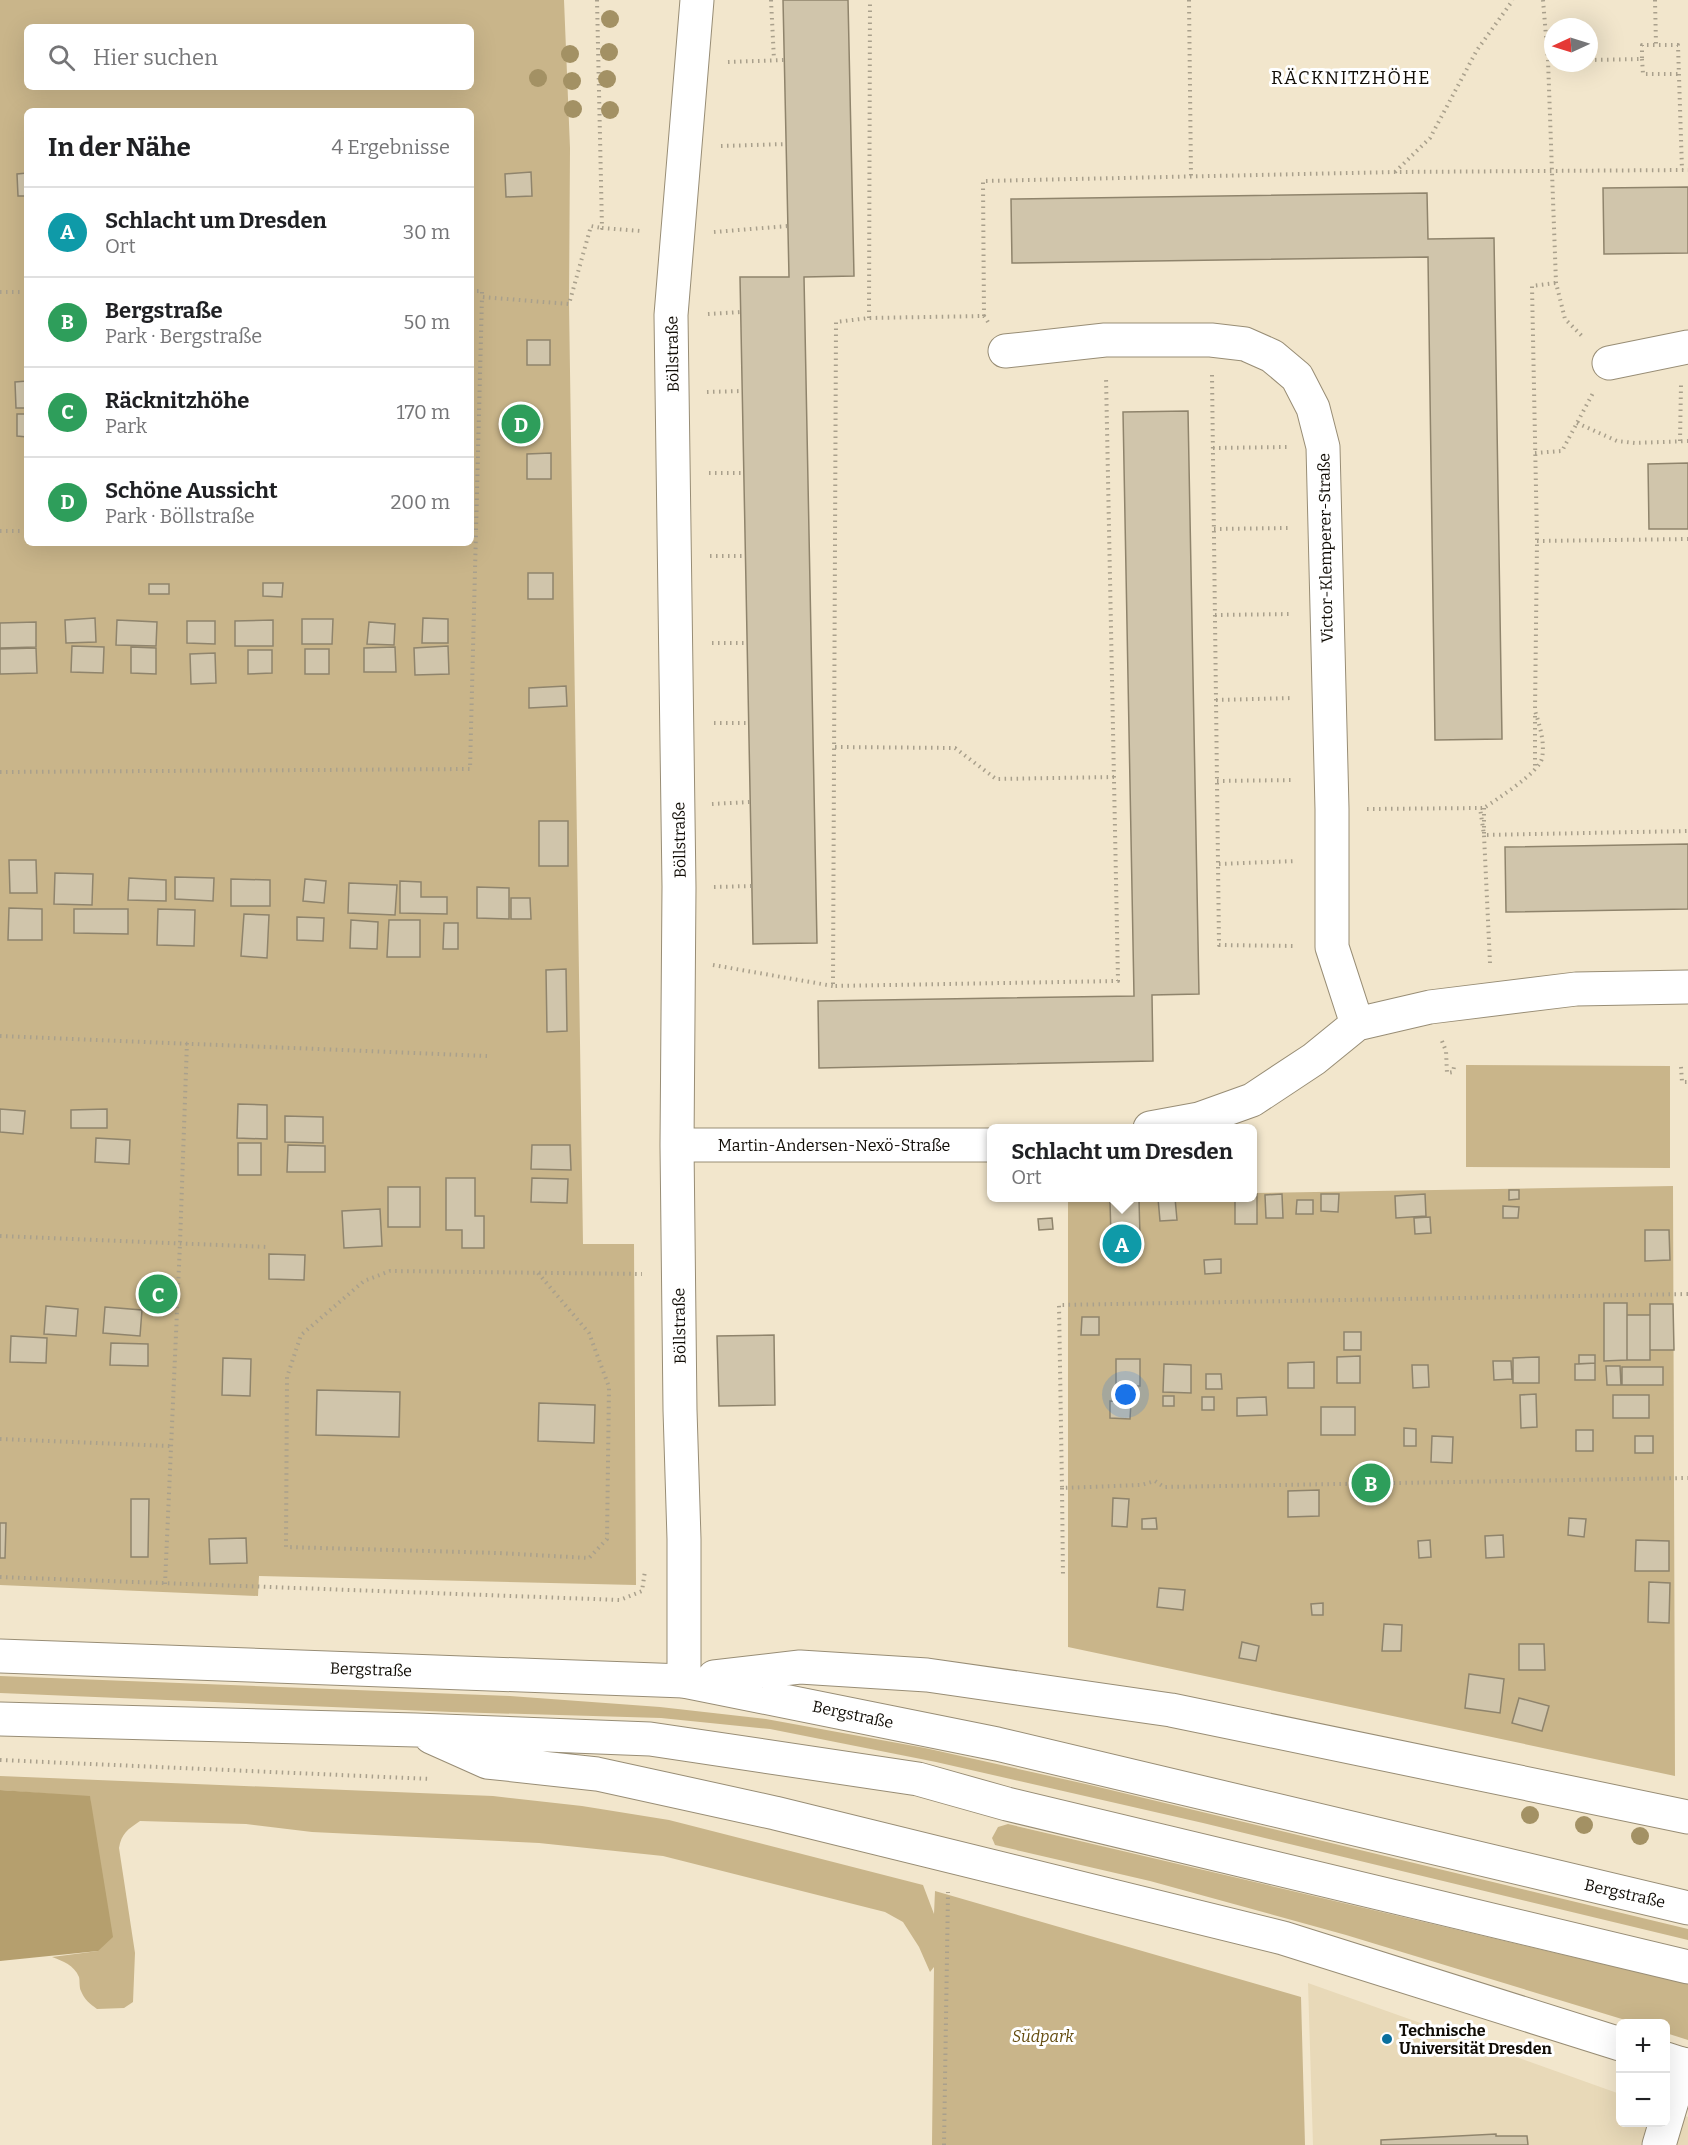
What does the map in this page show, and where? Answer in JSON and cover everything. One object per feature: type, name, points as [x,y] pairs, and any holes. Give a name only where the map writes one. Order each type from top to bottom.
[{"type":"main road","name":"Böllstraße","points":[[684,1681],[684,1539],[677,1145],[679,887],[671,315],[697,0]]},
{"type":"main road","name":"Victor-Klemperer-Straße","points":[[1005,351],[1105,340],[1212,340],[1245,344],[1272,356],[1297,377],[1312,408],[1323,447],[1332,780],[1332,947],[1357,1024]]},
{"type":"main road","points":[[1610,363],[1688,347]]},
{"type":"main road","points":[[1172,1124],[1199,1119],[1252,1100],[1314,1059],[1357,1024],[1430,1007],[1576,989],[1688,987]]},
{"type":"main road","name":"Martin-Andersen-Nexö-Straße","points":[[677,1145],[987,1145]]},
{"type":"main road","name":"Bergstraße","points":[[0,1656],[684,1681],[998,1744],[1688,1908]]},
{"type":"main road","points":[[684,1681],[800,1666],[927,1676],[1171,1710],[1688,1817]]},
{"type":"main road","points":[[0,1719],[650,1739],[918,1779],[1007,1804],[1688,1967]]},
{"type":"main road","points":[[416,1730],[487,1762],[597,1774],[775,1813],[1283,1938],[1616,2043]]},
{"type":"main road","points":[[1659,2145],[1679,2063]]},
{"type":"path","points":[[597,0],[602,228]]},
{"type":"path","points":[[771,0],[774,60]]},
{"type":"path","points":[[869,318],[870,0]]},
{"type":"path","points":[[1189,0],[1191,177]]},
{"type":"path","points":[[1395,172],[1430,138],[1477,51],[1513,0]]},
{"type":"path","points":[[1543,0],[1545,18]]},
{"type":"path","points":[[1655,0],[1656,45]]},
{"type":"path","points":[[1680,74],[1642,74],[1642,45],[1678,45],[1680,74],[1682,170]]},
{"type":"path","points":[[1598,60],[1642,59]]},
{"type":"path","points":[[693,63],[785,60]]},
{"type":"path","points":[[1535,453],[1562,451],[1610,363],[1565,319],[1556,283],[1550,72]]},
{"type":"path","points":[[685,148],[787,144]]},
{"type":"path","points":[[1005,351],[984,316],[983,181],[1395,172],[1688,170]]},
{"type":"path","points":[[482,297],[569,304],[591,226],[677,234],[788,226]]},
{"type":"path","points":[[1404,809],[1482,808],[1535,770],[1542,760],[1541,728],[1535,711],[1537,541],[1532,286],[1556,283]]},
{"type":"path","points":[[474,291],[482,291],[474,505]]},
{"type":"path","points":[[0,292],[24,292]]},
{"type":"path","points":[[833,986],[836,322],[869,318],[984,316]]},
{"type":"path","points":[[678,962],[723,966],[833,986],[1118,981],[1105,340]]},
{"type":"path","points":[[1212,340],[1219,945],[1332,947]]},
{"type":"path","points":[[1680,441],[1681,404]]},
{"type":"path","points":[[1577,423],[1617,441],[1635,443],[1688,441]]},
{"type":"path","points":[[1213,448],[1323,447]]},
{"type":"path","points":[[1214,529],[1324,528]]},
{"type":"path","points":[[0,531],[24,531]]},
{"type":"path","points":[[1537,541],[1688,539]]},
{"type":"path","points":[[0,772],[470,769],[473,546]]},
{"type":"path","points":[[1215,615],[1326,613]]},
{"type":"path","points":[[1216,700],[1329,698]]},
{"type":"path","points":[[835,747],[955,748],[996,779],[1114,777]]},
{"type":"path","points":[[1217,781],[1332,780]]},
{"type":"path","points":[[1482,808],[1492,1000]]},
{"type":"path","points":[[1484,835],[1688,831]]},
{"type":"path","points":[[1219,864],[1333,860]]},
{"type":"path","points":[[0,1036],[487,1056]]},
{"type":"path","points":[[165,1584],[187,1042]]},
{"type":"path","points":[[1681,1067],[1682,1082],[1688,1082]]},
{"type":"path","points":[[0,1236],[268,1247]]},
{"type":"path","points":[[538,1273],[589,1333],[609,1387],[607,1539],[589,1558],[286,1547],[287,1377],[302,1335],[364,1281],[390,1271],[679,1273]]},
{"type":"path","points":[[1063,1577],[1059,1305],[1688,1294]]},
{"type":"path","points":[[0,1439],[171,1446]]},
{"type":"path","points":[[1062,1488],[1141,1485],[1155,1481],[1164,1487],[1688,1478]]},
{"type":"path","points":[[0,1577],[620,1600],[642,1591],[645,1570]]},
{"type":"path","points":[[0,1760],[443,1779]]},
{"type":"path","points":[[944,2145],[948,1856]]},
{"type":"shaded area","points":[[0,1790],[90,1796],[113,1937],[98,1951],[0,1961]]},
{"type":"shaded area","name":"Technische Universität Dresden","points":[[1308,1983],[1616,2093],[1616,2127],[1670,2127],[1670,2111],[1688,2117],[1688,2145],[1313,2145]]},
{"type":"green space","points":[[0,0],[564,0],[570,148],[569,304],[583,1244],[634,1244],[636,1585],[259,1576],[258,1596],[0,1585]]},
{"type":"green space","points":[[1466,1065],[1670,1066],[1670,1168],[1466,1167]]},
{"type":"green space","points":[[1673,1186],[1675,1776],[1068,1647],[1068,1202],[1257,1202],[1257,1193]]},
{"type":"green space","points":[[0,1676],[510,1696],[660,1707],[766,1719],[925,1748],[1090,1785],[1688,1929],[1688,1940],[1203,1823],[936,1762],[770,1729],[661,1718],[452,1712],[0,1693]]},
{"type":"green space","name":"Südpark","points":[[0,1776],[493,1796],[582,1806],[669,1820],[923,1885],[934,1914],[935,1891],[1301,1997],[1305,2145],[932,2145],[934,1967],[930,1972],[919,1947],[903,1922],[885,1912],[663,1856],[539,1843],[312,1832],[246,1824],[140,1821],[126,1832],[119,1848],[135,1953],[133,2002],[124,2008],[97,2009],[82,1994],[79,1977],[74,1969],[52,1957],[98,1951],[90,1797],[0,1790]]},
{"type":"green space","points":[[1008,1824],[1688,1984],[1688,2040],[1670,2034],[1670,2019],[1622,2019],[1346,1935],[1150,1881],[995,1845],[992,1838],[998,1827]]},
{"type":"building","points":[[783,0],[848,0],[854,276],[804,277],[817,943],[753,944],[740,277],[789,277]]},
{"type":"building","points":[[531,172],[532,196],[506,197],[505,174]]},
{"type":"building","points":[[24,173],[24,196],[18,196],[17,174]]},
{"type":"building","points":[[1688,187],[1688,253],[1604,254],[1603,188]]},
{"type":"building","points":[[1427,193],[1428,239],[1494,238],[1502,739],[1435,740],[1428,257],[1012,263],[1011,199]]},
{"type":"building","points":[[527,340],[550,340],[550,365],[527,365]]},
{"type":"building","points":[[24,381],[24,408],[16,408],[15,382]]},
{"type":"building","points":[[1188,411],[1199,994],[1152,995],[1153,1061],[819,1068],[818,1001],[1134,996],[1123,412]]},
{"type":"building","points":[[17,414],[24,414],[24,437],[17,436]]},
{"type":"building","points":[[551,453],[551,479],[527,479],[527,454]]},
{"type":"building","points":[[1688,463],[1688,529],[1649,529],[1648,464]]},
{"type":"building","points":[[528,573],[553,573],[553,599],[528,599]]},
{"type":"building","points":[[263,583],[283,583],[282,597],[263,596]]},
{"type":"building","points":[[149,584],[169,584],[169,594],[149,594]]},
{"type":"building","points":[[95,618],[96,642],[66,643],[65,620]]},
{"type":"building","points":[[423,618],[448,619],[448,643],[422,643]]},
{"type":"building","points":[[302,619],[333,619],[332,644],[302,644]]},
{"type":"building","points":[[117,620],[157,622],[156,646],[116,645]]},
{"type":"building","points":[[273,620],[273,646],[235,646],[235,621]]},
{"type":"building","points":[[187,621],[215,621],[215,644],[187,643]]},
{"type":"building","points":[[36,622],[36,647],[0,648],[0,623]]},
{"type":"building","points":[[369,622],[395,624],[394,645],[367,644]]},
{"type":"building","points":[[72,646],[104,647],[103,673],[71,672]]},
{"type":"building","points":[[448,646],[449,674],[415,675],[414,648]]},
{"type":"building","points":[[131,647],[156,648],[156,674],[131,673]]},
{"type":"building","points":[[395,647],[396,672],[364,672],[364,648]]},
{"type":"building","points":[[36,648],[37,673],[0,674],[0,649]]},
{"type":"building","points":[[305,649],[329,649],[329,674],[305,674]]},
{"type":"building","points":[[248,650],[272,650],[272,673],[248,674]]},
{"type":"building","points":[[215,653],[216,683],[191,684],[190,654]]},
{"type":"building","points":[[566,686],[567,706],[529,708],[529,688]]},
{"type":"building","points":[[539,821],[568,821],[568,866],[539,866]]},
{"type":"building","points":[[1688,844],[1688,909],[1506,912],[1505,847]]},
{"type":"building","points":[[9,860],[36,860],[37,893],[10,893]]},
{"type":"building","points":[[55,873],[93,874],[92,905],[54,904]]},
{"type":"building","points":[[175,877],[214,878],[213,901],[175,899]]},
{"type":"building","points":[[129,878],[166,880],[166,901],[128,900]]},
{"type":"building","points":[[231,879],[270,880],[270,906],[231,906]]},
{"type":"building","points":[[305,879],[326,881],[324,903],[303,901]]},
{"type":"building","points":[[400,881],[421,882],[421,897],[447,897],[447,914],[400,913]]},
{"type":"building","points":[[349,883],[397,885],[395,915],[348,913]]},
{"type":"building","points":[[477,887],[509,888],[509,919],[477,918]]},
{"type":"building","points":[[511,898],[530,898],[531,919],[511,919]]},
{"type":"building","points":[[9,908],[42,909],[42,940],[8,940]]},
{"type":"building","points":[[74,909],[128,909],[128,934],[74,933]]},
{"type":"building","points":[[158,909],[195,910],[194,946],[157,945]]},
{"type":"building","points":[[244,914],[269,915],[267,958],[241,956]]},
{"type":"building","points":[[297,917],[324,918],[323,941],[297,940]]},
{"type":"building","points":[[351,920],[378,922],[377,949],[350,948]]},
{"type":"building","points":[[389,920],[420,920],[420,957],[387,957]]},
{"type":"building","points":[[444,923],[458,923],[458,949],[443,949]]},
{"type":"building","points":[[566,969],[567,1031],[547,1032],[546,970]]},
{"type":"building","points":[[238,1104],[267,1105],[267,1139],[237,1138]]},
{"type":"building","points":[[0,1109],[25,1111],[23,1134],[0,1132]]},
{"type":"building","points":[[107,1109],[107,1128],[71,1128],[71,1110]]},
{"type":"building","points":[[285,1116],[323,1117],[323,1143],[285,1142]]},
{"type":"building","points":[[96,1138],[130,1140],[129,1164],[95,1162]]},
{"type":"building","points":[[238,1143],[261,1143],[261,1175],[238,1175]]},
{"type":"building","points":[[288,1145],[325,1146],[325,1172],[287,1172]]},
{"type":"building","points":[[532,1145],[570,1145],[571,1170],[531,1169]]},
{"type":"building","points":[[446,1178],[475,1178],[475,1216],[484,1216],[484,1248],[462,1248],[462,1230],[446,1230]]},
{"type":"building","points":[[532,1178],[568,1179],[567,1203],[531,1202]]},
{"type":"building","points":[[388,1187],[420,1187],[420,1227],[388,1227]]},
{"type":"building","points":[[1509,1190],[1519,1190],[1519,1199],[1509,1200]]},
{"type":"building","points":[[1282,1194],[1283,1218],[1266,1218],[1265,1195]]},
{"type":"building","points":[[1321,1194],[1339,1194],[1338,1212],[1321,1211]]},
{"type":"building","points":[[1425,1194],[1426,1216],[1396,1218],[1395,1196]]},
{"type":"building","points":[[1297,1200],[1313,1200],[1313,1214],[1296,1214]]},
{"type":"building","points":[[1110,1202],[1139,1202],[1140,1236],[1111,1237]]},
{"type":"building","points":[[1158,1202],[1175,1202],[1177,1220],[1160,1221]]},
{"type":"building","points":[[1235,1202],[1257,1202],[1257,1224],[1235,1224]]},
{"type":"building","points":[[1503,1206],[1519,1207],[1518,1218],[1503,1218]]},
{"type":"building","points":[[380,1209],[382,1246],[344,1248],[342,1211]]},
{"type":"building","points":[[1430,1217],[1431,1233],[1415,1234],[1414,1218]]},
{"type":"building","points":[[1052,1218],[1053,1229],[1039,1230],[1038,1219]]},
{"type":"building","points":[[1645,1230],[1669,1230],[1670,1260],[1645,1261]]},
{"type":"building","points":[[269,1254],[305,1255],[304,1280],[269,1279]]},
{"type":"building","points":[[1221,1259],[1221,1273],[1205,1274],[1204,1260]]},
{"type":"building","points":[[1604,1303],[1627,1303],[1627,1360],[1604,1361]]},
{"type":"building","points":[[1650,1304],[1673,1304],[1674,1350],[1650,1350]]},
{"type":"building","points":[[46,1306],[78,1309],[76,1336],[44,1334]]},
{"type":"building","points":[[105,1307],[142,1310],[140,1336],[103,1333]]},
{"type":"building","points":[[1627,1315],[1650,1315],[1650,1360],[1627,1360]]},
{"type":"building","points":[[1082,1317],[1099,1317],[1099,1335],[1081,1335]]},
{"type":"building","points":[[1344,1332],[1361,1332],[1361,1350],[1344,1350]]},
{"type":"building","points":[[774,1335],[775,1405],[719,1406],[717,1336]]},
{"type":"building","points":[[11,1336],[47,1338],[46,1363],[10,1362]]},
{"type":"building","points":[[111,1343],[148,1344],[148,1366],[110,1365]]},
{"type":"building","points":[[1579,1355],[1595,1355],[1595,1363],[1579,1364]]},
{"type":"building","points":[[1360,1356],[1360,1383],[1337,1383],[1337,1357]]},
{"type":"building","points":[[1539,1357],[1539,1383],[1513,1383],[1513,1358]]},
{"type":"building","points":[[223,1358],[251,1359],[250,1396],[222,1395]]},
{"type":"building","points":[[1116,1359],[1140,1359],[1140,1386],[1116,1386]]},
{"type":"building","points":[[1493,1361],[1511,1361],[1512,1379],[1494,1380]]},
{"type":"building","points":[[1314,1362],[1314,1388],[1288,1388],[1288,1363]]},
{"type":"building","points":[[1595,1363],[1595,1380],[1575,1380],[1575,1364]]},
{"type":"building","points":[[1164,1364],[1191,1365],[1191,1393],[1163,1392]]},
{"type":"building","points":[[1412,1365],[1428,1365],[1429,1387],[1413,1388]]},
{"type":"building","points":[[1606,1366],[1620,1366],[1621,1385],[1607,1385]]},
{"type":"building","points":[[1622,1367],[1663,1367],[1663,1385],[1622,1385]]},
{"type":"building","points":[[1206,1374],[1221,1374],[1222,1389],[1206,1389]]},
{"type":"building","points":[[317,1390],[400,1392],[399,1437],[316,1435]]},
{"type":"building","points":[[1536,1394],[1537,1427],[1521,1428],[1520,1395]]},
{"type":"building","points":[[1613,1395],[1649,1395],[1649,1418],[1613,1418]]},
{"type":"building","points":[[1163,1396],[1174,1396],[1174,1406],[1163,1406]]},
{"type":"building","points":[[1202,1397],[1214,1397],[1214,1410],[1202,1410]]},
{"type":"building","points":[[1266,1397],[1267,1415],[1237,1416],[1237,1398]]},
{"type":"building","points":[[1110,1401],[1131,1402],[1130,1419],[1110,1418]]},
{"type":"building","points":[[539,1403],[595,1405],[594,1443],[538,1441]]},
{"type":"building","points":[[1321,1407],[1355,1407],[1355,1435],[1321,1435]]},
{"type":"building","points":[[1404,1428],[1416,1429],[1416,1446],[1404,1446]]},
{"type":"building","points":[[1576,1430],[1593,1430],[1593,1451],[1576,1451]]},
{"type":"building","points":[[1432,1436],[1453,1437],[1452,1463],[1431,1462]]},
{"type":"building","points":[[1635,1436],[1653,1436],[1653,1453],[1635,1453]]},
{"type":"building","points":[[1319,1490],[1319,1516],[1288,1517],[1288,1491]]},
{"type":"building","points":[[1113,1498],[1129,1499],[1127,1527],[1112,1526]]},
{"type":"building","points":[[131,1499],[149,1499],[148,1557],[131,1557]]},
{"type":"building","points":[[1156,1518],[1157,1529],[1142,1529],[1142,1519]]},
{"type":"building","points":[[1569,1518],[1586,1519],[1584,1537],[1568,1535]]},
{"type":"building","points":[[0,1523],[6,1523],[5,1558],[0,1558]]},
{"type":"building","points":[[1503,1535],[1504,1557],[1486,1558],[1485,1536]]},
{"type":"building","points":[[246,1538],[247,1563],[210,1564],[209,1539]]},
{"type":"building","points":[[1430,1540],[1431,1557],[1419,1558],[1418,1541]]},
{"type":"building","points":[[1636,1540],[1669,1541],[1669,1571],[1635,1571]]},
{"type":"building","points":[[1649,1582],[1670,1583],[1669,1623],[1648,1622]]},
{"type":"building","points":[[1159,1588],[1185,1590],[1183,1610],[1157,1607]]},
{"type":"building","points":[[1323,1603],[1323,1615],[1312,1615],[1311,1604]]},
{"type":"building","points":[[1384,1624],[1402,1625],[1401,1651],[1382,1651]]},
{"type":"building","points":[[1242,1642],[1259,1646],[1256,1661],[1239,1658]]},
{"type":"building","points":[[1519,1644],[1544,1644],[1545,1670],[1519,1670]]},
{"type":"building","points":[[1469,1674],[1504,1679],[1500,1713],[1465,1708]]},
{"type":"building","points":[[1519,1698],[1549,1706],[1542,1731],[1512,1723]]},
{"type":"building","points":[[1496,2134],[1496,2136],[1527,2136],[1528,2145],[1381,2145],[1381,2140]]},
{"type":"place","name":"Schöne Aussicht","points":[[521,424]]},
{"type":"place","name":"Schlacht um Dresden","points":[[1122,1244]]},
{"type":"place","name":"Räcknitzhöhe","points":[[158,1294]]},
{"type":"place","name":"Bergstraße","points":[[1371,1483]]},
{"type":"place","name":"Technische Universität Dresden","points":[[1387,2039]]},
{"type":"district","name":"RÄCKNITZHÖHE","points":[[1351,78]]}]
